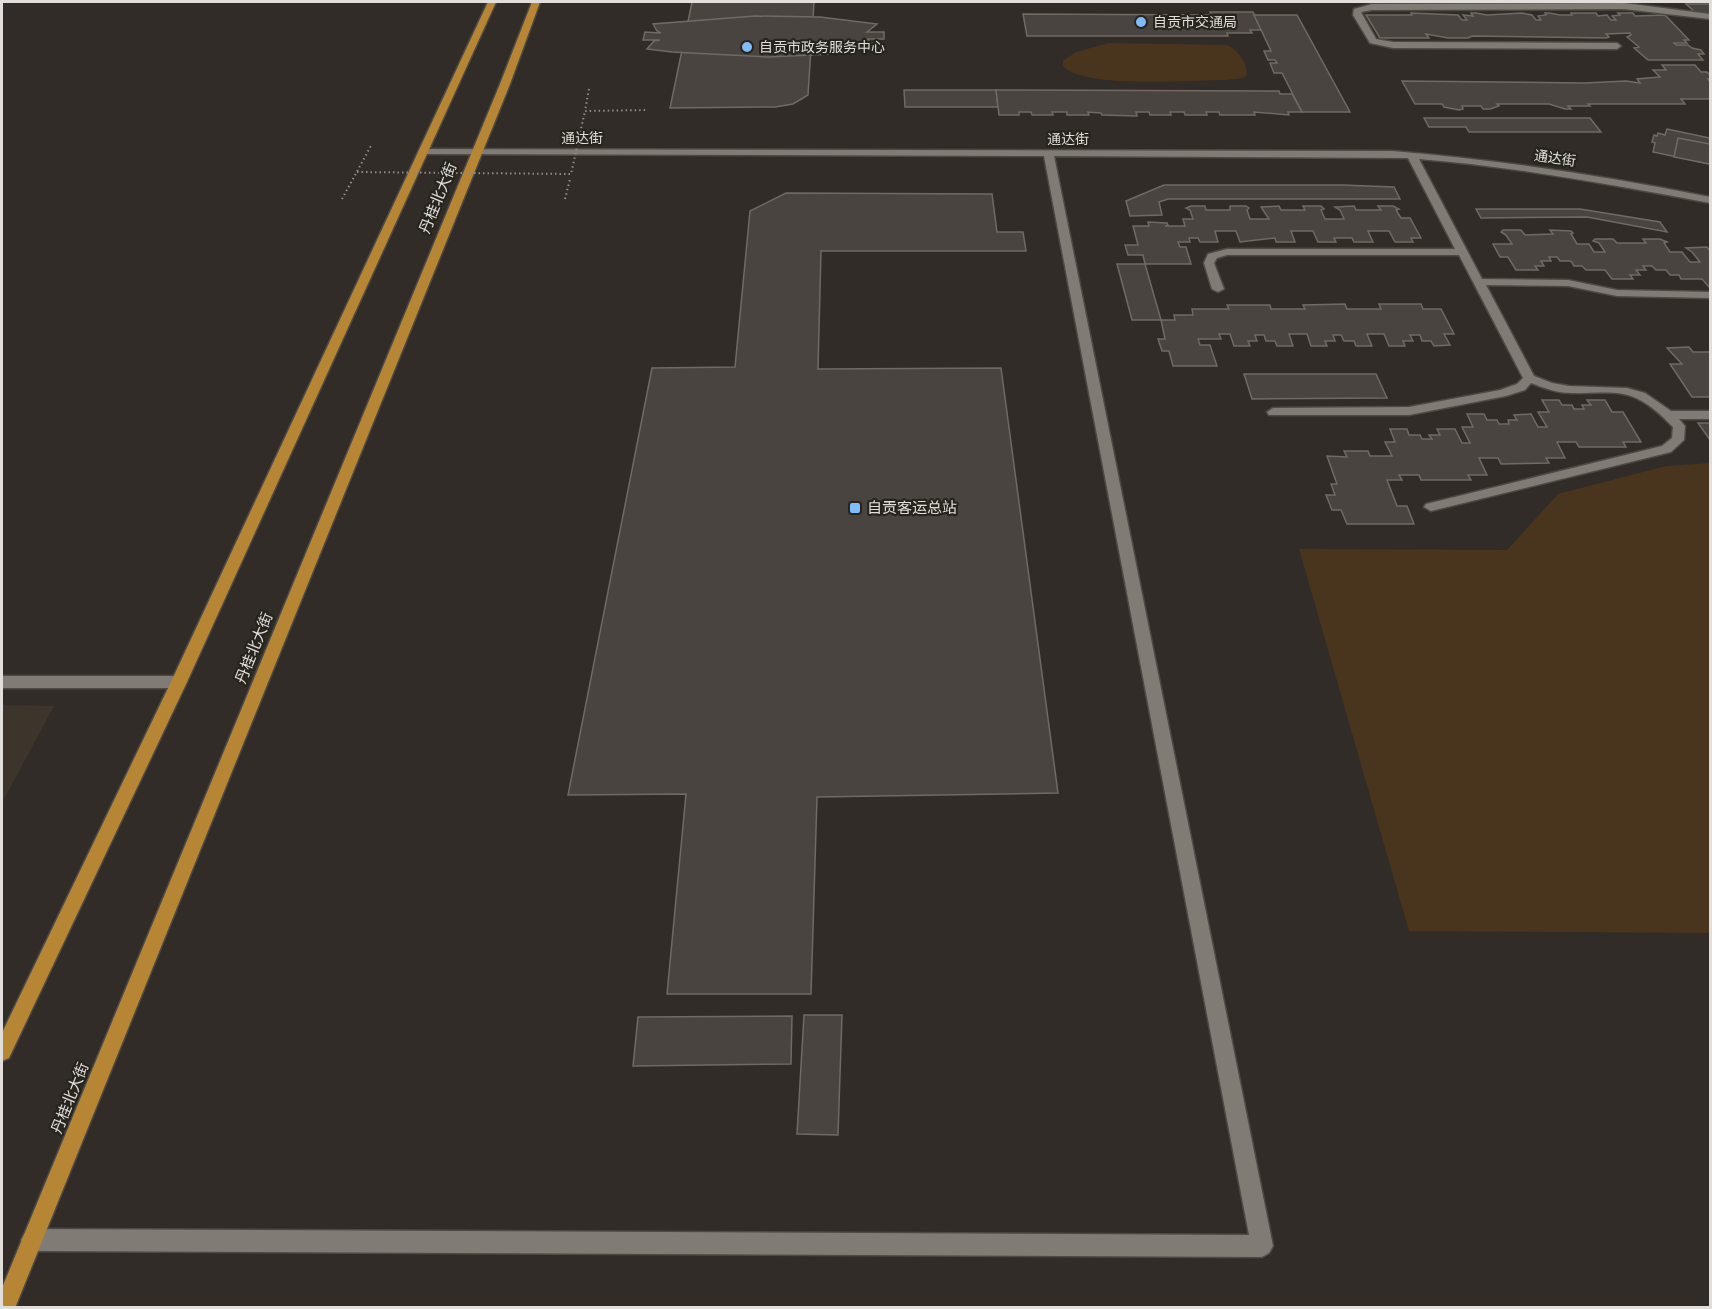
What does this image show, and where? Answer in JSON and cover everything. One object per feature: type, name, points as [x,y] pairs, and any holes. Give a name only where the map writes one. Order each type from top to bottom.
[{"type":"main road","points":[[2,1052],[179,682],[492,2]]},
{"type":"main road","name":"丹桂北大街","points":[[4,1308],[477,152],[536,2]]},
{"type":"street","points":[[1617,46],[1393,45],[1373,40],[1357,15],[1357,11],[1383,7],[1624,6],[1710,17]]},
{"type":"street","name":"通达街","points":[[423,152],[1316,153],[1412,156],[1566,173],[1710,200]]},
{"type":"street","points":[[32,1240],[1262,1246],[1048,152]]},
{"type":"street","points":[[1412,156],[1529,378],[1543,386],[1627,390],[1650,398],[1670,415],[1678,426],[1678,440],[1666,449],[1431,507]]},
{"type":"street","points":[[1218,289],[1209,263],[1212,256],[1227,252],[1463,252]]},
{"type":"street","points":[[1479,282],[1568,283],[1617,293],[1710,295]]},
{"type":"street","points":[[1273,412],[1409,411],[1502,393],[1521,387],[1529,378]]},
{"type":"street","points":[[1670,415],[1710,415]]},
{"type":"street","points":[[2,682],[179,682]]},
{"type":"path","points":[[565,199],[589,89]]},
{"type":"path","points":[[585,111],[647,110]]},
{"type":"path","points":[[342,199],[372,144]]},
{"type":"path","points":[[357,172],[571,174]]},
{"type":"shaded area","points":[[1109,43],[1227,45],[1241,57],[1247,75],[1243,78],[1225,80],[1114,81],[1074,73],[1063,66],[1063,61],[1076,52]]},
{"type":"shaded area","points":[[1710,463],[1710,933],[1409,931],[1299,549],[1507,550],[1558,494],[1666,466]]},
{"type":"shaded area","points":[[2,705],[54,706],[2,803]]},
{"type":"building","name":"自贡市政务服务中心","points":[[692,2],[814,2],[808,95],[793,104],[775,107],[670,108]]},
{"type":"building","points":[[1686,4],[1710,4],[1710,13],[1696,13]]},
{"type":"building","name":"自贡市交通局","points":[[1210,12],[1253,12],[1262,30],[1250,30],[1252,33],[1227,33],[1228,36],[1027,36],[1023,14],[1211,15]]},
{"type":"building","points":[[1411,13],[1458,15],[1462,20],[1467,20],[1463,15],[1473,16],[1471,13],[1487,15],[1522,13],[1532,15],[1536,20],[1541,20],[1538,16],[1546,15],[1545,13],[1572,15],[1571,13],[1596,13],[1598,16],[1607,15],[1611,20],[1616,20],[1612,16],[1620,15],[1618,13],[1633,13],[1635,16],[1665,15],[1689,40],[1684,40],[1687,43],[1674,43],[1676,45],[1688,45],[1701,50],[1704,54],[1698,54],[1703,60],[1648,60],[1634,48],[1639,47],[1627,37],[1631,35],[1630,33],[1606,34],[1609,37],[1606,38],[1472,36],[1448,38],[1426,34],[1429,38],[1380,38],[1366,15],[1412,15]]},
{"type":"building","points":[[1254,15],[1297,15],[1350,112],[1302,112],[1282,73],[1274,73],[1270,63],[1277,63],[1275,60],[1268,60],[1264,51],[1271,51]]},
{"type":"building","points":[[755,16],[820,17],[877,24],[867,32],[884,32],[884,39],[867,39],[878,48],[832,54],[768,57],[647,49],[654,41],[660,40],[643,40],[645,32],[661,33],[653,24]]},
{"type":"building","points":[[1662,65],[1695,65],[1701,72],[1707,72],[1710,75],[1708,79],[1710,99],[1681,99],[1685,104],[1568,106],[1571,109],[1549,104],[1497,104],[1499,106],[1490,109],[1483,109],[1481,106],[1462,106],[1463,109],[1459,110],[1444,107],[1442,104],[1415,104],[1402,81],[1584,83],[1626,81],[1640,83],[1637,79],[1660,77],[1653,70],[1666,70]]},
{"type":"building","points":[[904,90],[996,90],[998,107],[905,107]]},
{"type":"building","points":[[996,90],[1279,91],[1280,94],[1292,94],[1302,112],[1288,112],[1289,115],[1254,112],[1255,115],[1220,115],[1219,112],[1206,112],[1207,115],[1185,115],[1184,112],[1170,112],[1171,115],[1150,115],[1149,112],[1136,112],[1137,116],[1102,115],[1088,112],[1089,115],[1067,115],[1067,112],[1052,112],[1053,115],[1032,115],[1031,112],[1019,112],[1019,115],[999,115]]},
{"type":"building","points":[[1424,118],[1590,118],[1601,132],[1469,132],[1466,127],[1429,127]]},
{"type":"building","points":[[1667,129],[1710,138],[1710,164],[1653,152],[1654,135],[1657,136],[1658,133],[1665,135]]},
{"type":"building","points":[[1678,138],[1710,144],[1710,164],[1674,157]]},
{"type":"building","points":[[1164,185],[1394,187],[1400,199],[1168,199],[1159,202],[1162,215],[1130,216],[1126,201]]},
{"type":"building","points":[[786,193],[992,194],[997,232],[1023,232],[1026,251],[821,251],[818,369],[1001,368],[1058,793],[817,797],[811,994],[667,994],[686,794],[568,795],[652,368],[735,367],[750,211]]},
{"type":"building","points":[[1205,206],[1206,210],[1230,210],[1230,206],[1246,206],[1249,208],[1247,210],[1250,219],[1269,219],[1261,207],[1279,206],[1281,210],[1305,210],[1303,206],[1321,206],[1324,209],[1321,210],[1325,219],[1344,219],[1340,210],[1335,207],[1354,206],[1356,210],[1381,210],[1378,206],[1393,206],[1399,209],[1396,210],[1401,218],[1410,218],[1421,238],[1411,238],[1413,242],[1395,242],[1389,231],[1368,231],[1373,242],[1354,242],[1352,238],[1334,238],[1336,242],[1318,242],[1313,231],[1291,231],[1295,242],[1276,242],[1275,238],[1240,242],[1236,231],[1215,231],[1218,242],[1200,242],[1198,238],[1189,238],[1190,242],[1178,242],[1180,247],[1186,247],[1191,264],[1145,264],[1143,255],[1128,255],[1125,245],[1138,245],[1133,226],[1149,226],[1148,222],[1167,223],[1168,225],[1165,226],[1185,226],[1183,219],[1193,219],[1190,210],[1186,208]]},
{"type":"building","points":[[1476,209],[1580,209],[1660,222],[1667,232],[1587,217],[1481,218]]},
{"type":"building","points":[[1521,230],[1525,235],[1553,234],[1550,230],[1571,231],[1577,244],[1589,244],[1594,252],[1605,252],[1599,243],[1593,241],[1595,239],[1613,239],[1617,243],[1646,243],[1643,239],[1660,239],[1667,242],[1664,243],[1670,252],[1682,252],[1690,262],[1700,262],[1686,248],[1707,247],[1710,251],[1710,288],[1702,279],[1681,279],[1679,275],[1670,275],[1666,270],[1656,270],[1652,266],[1643,266],[1646,270],[1636,270],[1640,275],[1630,275],[1633,279],[1612,279],[1605,270],[1586,270],[1582,266],[1574,266],[1571,261],[1560,261],[1557,257],[1549,257],[1551,261],[1541,261],[1544,266],[1535,266],[1538,270],[1516,270],[1508,257],[1500,257],[1493,244],[1512,244],[1501,232]]},
{"type":"building","points":[[1117,264],[1145,264],[1161,320],[1132,320]]},
{"type":"building","points":[[1345,304],[1347,309],[1381,309],[1379,304],[1421,304],[1423,309],[1441,309],[1454,334],[1444,334],[1450,345],[1434,346],[1431,341],[1422,341],[1420,335],[1410,335],[1413,341],[1403,341],[1405,346],[1389,346],[1384,334],[1367,334],[1372,346],[1356,346],[1354,341],[1344,341],[1341,335],[1333,335],[1335,341],[1325,341],[1327,346],[1311,346],[1307,334],[1289,334],[1293,346],[1277,346],[1275,341],[1266,341],[1264,335],[1255,335],[1257,341],[1248,341],[1250,346],[1234,346],[1230,334],[1219,334],[1221,339],[1198,339],[1200,345],[1210,345],[1217,366],[1173,366],[1169,351],[1162,351],[1158,339],[1165,339],[1161,320],[1175,320],[1174,315],[1193,315],[1192,309],[1229,309],[1227,305],[1270,305],[1271,309],[1305,309],[1303,305]]},
{"type":"building","points":[[1689,347],[1693,352],[1710,352],[1710,397],[1692,397],[1670,364],[1682,364],[1667,348]]},
{"type":"building","points":[[1244,374],[1376,374],[1387,398],[1252,399]]},
{"type":"building","points":[[1542,400],[1559,400],[1562,405],[1584,409],[1582,405],[1591,405],[1587,400],[1605,400],[1612,412],[1623,412],[1641,442],[1623,442],[1626,447],[1579,447],[1576,442],[1557,442],[1565,458],[1546,458],[1549,463],[1501,464],[1498,458],[1479,458],[1487,475],[1468,475],[1471,480],[1421,480],[1419,475],[1399,475],[1402,480],[1387,480],[1397,506],[1407,506],[1414,524],[1347,524],[1341,510],[1332,510],[1326,495],[1335,495],[1331,484],[1337,484],[1327,456],[1347,457],[1344,451],[1368,451],[1370,456],[1392,456],[1385,442],[1395,442],[1390,429],[1407,429],[1409,435],[1420,435],[1422,439],[1432,439],[1429,435],[1440,435],[1437,429],[1455,429],[1462,443],[1470,443],[1462,427],[1473,427],[1467,414],[1484,414],[1487,420],[1509,424],[1508,420],[1517,420],[1514,415],[1531,414],[1538,427],[1547,427],[1538,412],[1549,412]]},
{"type":"building","points":[[1698,423],[1710,423],[1710,440]]},
{"type":"building","points":[[804,1015],[842,1015],[838,1135],[797,1134]]},
{"type":"building","points":[[792,1016],[791,1064],[633,1066],[638,1017]]},
{"type":"place","name":"自贡市交通局","points":[[1141,22]]},
{"type":"place","name":"自贡市政务服务中心","points":[[747,47]]},
{"type":"place","name":"自贡客运总站","points":[[855,508]]}]
